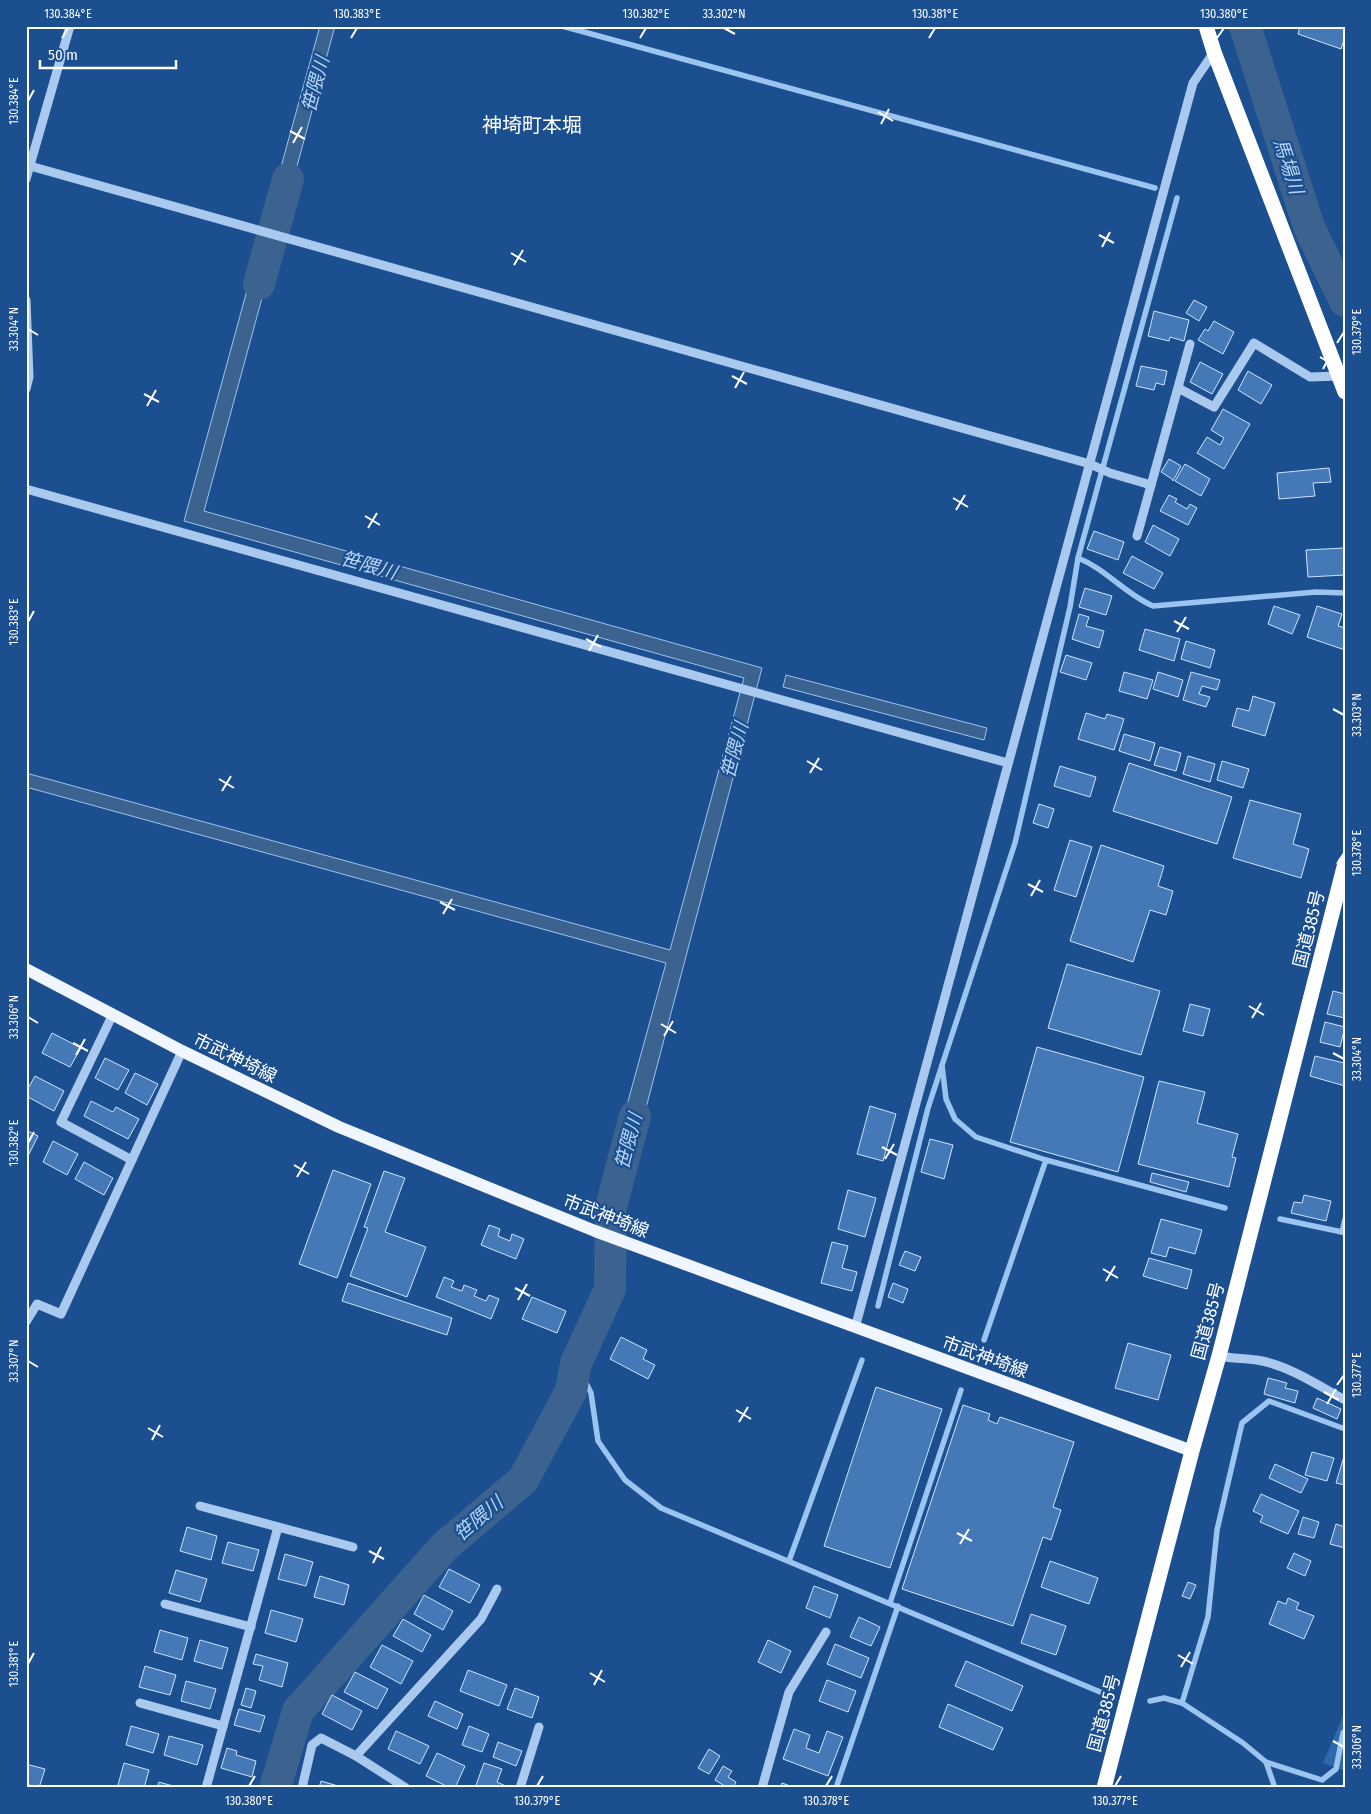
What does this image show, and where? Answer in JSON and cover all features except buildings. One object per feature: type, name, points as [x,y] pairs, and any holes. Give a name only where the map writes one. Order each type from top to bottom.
[{"type":"highway","points":[[1206,26],[1214,52],[1345,392]]},
{"type":"highway","name":"国道385号","points":[[1104,1788],[1192,1451],[1219,1356],[1345,863]]},
{"type":"main road","name":"市武神埼線","points":[[26,969],[182,1052],[338,1128],[595,1231],[1192,1451]]},
{"type":"street","points":[[26,179],[70,26]]},
{"type":"street","points":[[855,1328],[1193,84],[1214,52]]},
{"type":"street","points":[[30,166],[1090,464],[1110,473],[1152,485]]},
{"type":"street","points":[[26,300],[29,377],[26,389]]},
{"type":"street","points":[[1178,388],[1214,407],[1254,343],[1310,377],[1338,376]]},
{"type":"street","points":[[1137,536],[1190,344]]},
{"type":"street","points":[[26,489],[1008,763]]},
{"type":"street","points":[[112,1016],[61,1122],[132,1160]]},
{"type":"street","points":[[26,1322],[37,1304],[61,1314],[182,1052]]},
{"type":"street","points":[[1219,1356],[1262,1361],[1281,1367],[1345,1400]]},
{"type":"street","points":[[200,1506],[353,1548]]},
{"type":"street","points":[[206,1788],[278,1527]]},
{"type":"street","points":[[356,1756],[481,1619],[497,1589]]},
{"type":"street","points":[[165,1604],[251,1628]]},
{"type":"street","points":[[762,1788],[789,1692],[826,1632]]},
{"type":"street","points":[[140,1702],[223,1726]]},
{"type":"street","points":[[520,1788],[539,1727]]},
{"type":"street","points":[[302,1788],[312,1745],[322,1738],[356,1756],[406,1788]]},
{"type":"shaded area","points":[[1345,1711],[1345,1771],[1323,1763]]},
{"type":"water","points":[[320,26],[335,26],[281,225],[266,221]]},
{"type":"water","points":[[261,239],[277,243],[204,511],[762,668],[632,1161],[613,1156],[666,963],[26,787],[26,773],[670,950],[744,678],[184,521]]},
{"type":"water","points":[[786,675],[987,728],[984,740],[783,687]]},
{"type":"waterway","points":[[562,26],[1155,188]]},
{"type":"waterway","name":"馬場川","points":[[1245,26],[1309,227],[1345,301]]},
{"type":"waterway","name":"笹隈川","points":[[259,284],[288,179]]},
{"type":"waterway","points":[[878,1306],[928,1108],[1015,843],[1070,607],[1078,558],[1177,198]]},
{"type":"waterway","points":[[1078,558],[1098,568],[1133,595],[1153,606],[1316,592],[1345,593]]},
{"type":"waterway","points":[[942,1065],[946,1099],[955,1119],[976,1137],[1046,1160],[1225,1208]]},
{"type":"waterway","name":"笹隈川","points":[[275,1788],[298,1711],[445,1546],[523,1480],[571,1391],[576,1363],[610,1289],[611,1207],[635,1116]]},
{"type":"waterway","points":[[984,1340],[1046,1160]]},
{"type":"waterway","points":[[1280,1219],[1342,1232]]},
{"type":"waterway","points":[[1345,1219],[1342,1232],[1345,1233]]},
{"type":"waterway","points":[[789,1561],[862,1360]]},
{"type":"waterway","points":[[576,1363],[591,1393],[598,1441],[625,1480],[661,1508],[1105,1694]]},
{"type":"waterway","points":[[890,1603],[961,1390]]},
{"type":"waterway","points":[[1182,1703],[1208,1617],[1217,1530],[1242,1423],[1269,1401],[1345,1429]]},
{"type":"waterway","points":[[836,1788],[898,1606]]},
{"type":"waterway","points":[[1150,1701],[1164,1698],[1182,1703],[1243,1743],[1266,1762],[1275,1788]]},
{"type":"waterway","points":[[1266,1762],[1322,1780],[1336,1769],[1345,1731]]},
{"type":"district","name":"神埼町本堀","points":[[532,125]]}]
